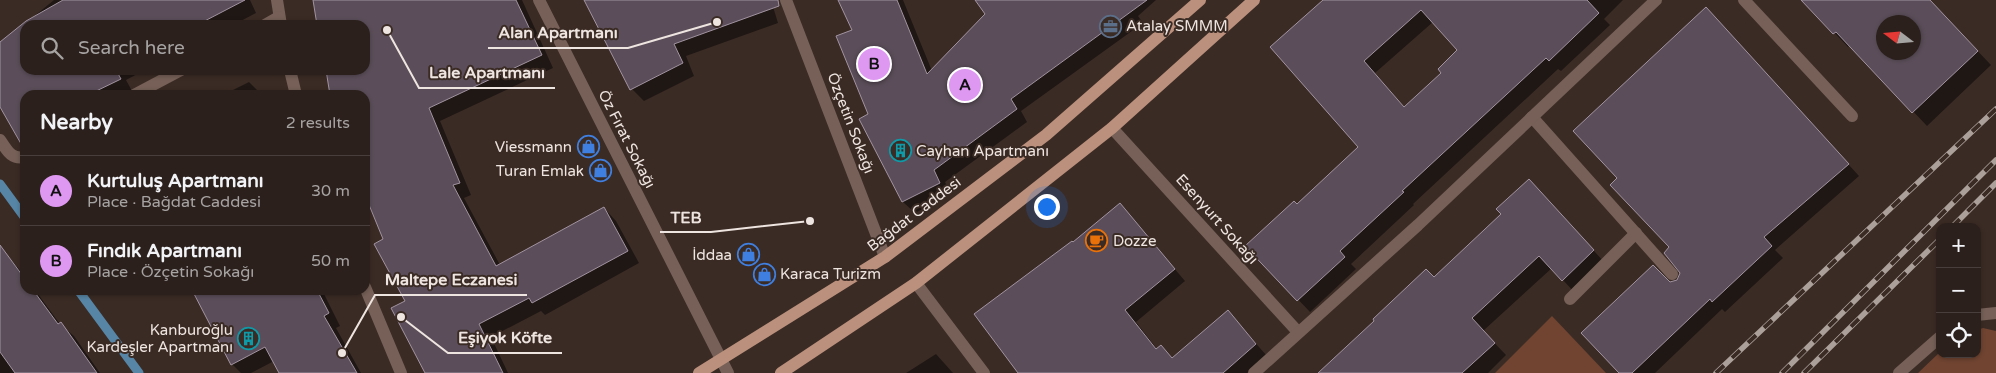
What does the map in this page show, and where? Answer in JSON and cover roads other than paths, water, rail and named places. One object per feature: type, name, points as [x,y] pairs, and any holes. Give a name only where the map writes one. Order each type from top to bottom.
[{"type":"main road","name":"Bağdat Caddesi","points":[[699,373],[885,257],[1046,135],[1200,0]]},
{"type":"main road","points":[[781,373],[916,283],[1112,128],[1254,0]]},
{"type":"street","points":[[277,0],[280,20]]},
{"type":"street","name":"Öz Fırat Sokağı","points":[[539,0],[728,373]]},
{"type":"street","name":"Özçetin Sokağı","points":[[786,0],[885,257]]},
{"type":"street","points":[[1254,373],[1418,225],[1656,0]]},
{"type":"street","points":[[1744,0],[1852,116]]},
{"type":"street","points":[[143,90],[172,75]]},
{"type":"street","points":[[291,75],[295,90]]},
{"type":"street","points":[[1532,117],[1672,274]]},
{"type":"street","name":"Esenyurt Sokağı","points":[[1112,128],[1298,332]]},
{"type":"street","points":[[0,140],[11,156],[20,158]]},
{"type":"street","points":[[1570,299],[1636,233]]},
{"type":"street","points":[[916,283],[984,373]]},
{"type":"street","points":[[369,295],[401,373]]},
{"type":"street","points":[[1981,315],[1996,313]]},
{"type":"street","points":[[1899,373],[1936,341]]},
{"type":"waterway","points":[[0,184],[20,211]]},
{"type":"waterway","points":[[82,295],[139,373]]},
{"type":"railway","points":[[1716,373],[1996,109]]},
{"type":"railway","points":[[1782,373],[1996,160]]},
{"type":"railway","points":[[1956,223],[1996,183]]},
{"type":"railway","points":[[1804,373],[1936,243]]},
{"type":"place","name":"Alan Apartmanı","points":[[717,22]]},
{"type":"place","name":"Atalay SMMM","points":[[1110,26]]},
{"type":"place","name":"Lale Apartmanı","points":[[387,30]]},
{"type":"place","name":"Fındık Apartmanı","points":[[874,64]]},
{"type":"place","name":"Kurtuluş Apartmanı","points":[[965,85]]},
{"type":"place","name":"Viessmann","points":[[588,147]]},
{"type":"place","name":"Cayhan Apartmanı","points":[[900,151]]},
{"type":"place","name":"Turan Emlak","points":[[600,171]]},
{"type":"place","name":"TEB","points":[[810,221]]},
{"type":"place","name":"Dozze","points":[[1097,241]]},
{"type":"place","name":"İddaa","points":[[748,255]]},
{"type":"place","name":"Karaca Turizm","points":[[764,274]]},
{"type":"place","name":"Eşiyok Köfte","points":[[401,317]]},
{"type":"place","name":"Kanburoğlu Kardeşler Apartmanı","points":[[249,339]]},
{"type":"place","name":"Maltepe Eczanesi","points":[[342,353]]}]
